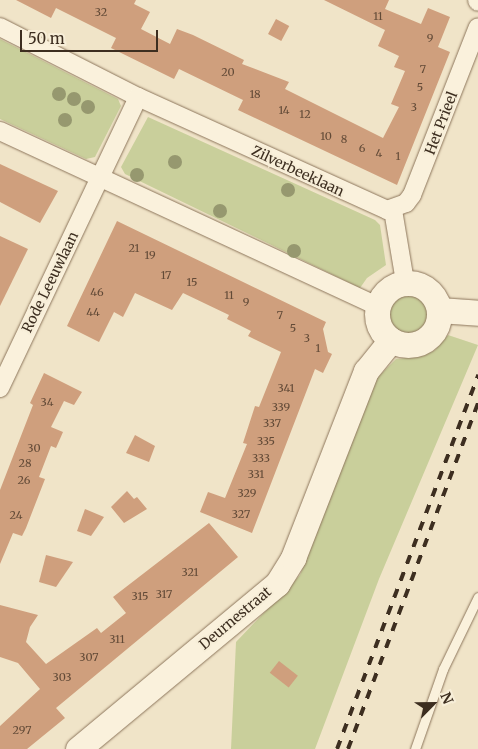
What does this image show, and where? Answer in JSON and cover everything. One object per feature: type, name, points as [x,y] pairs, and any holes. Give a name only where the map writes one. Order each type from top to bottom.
[{"type":"street","name":"Zilverbeeklaan","points":[[0,27],[138,97],[378,208],[393,210]]},
{"type":"street","name":"Het Prieel","points":[[393,210],[406,203],[412,195],[478,27]]},
{"type":"street","points":[[101,177],[138,97]]},
{"type":"street","points":[[0,131],[377,306]]},
{"type":"street","name":"Rode Leeuwlaan","points":[[0,388],[101,177]]},
{"type":"street","points":[[393,210],[405,282]]},
{"type":"street","points":[[405,282],[428,289],[439,310],[438,322],[425,341],[402,345],[391,340],[378,325],[377,306],[387,290],[405,282]]},
{"type":"street","points":[[439,310],[478,313]]},
{"type":"street","name":"Deurnestraat","points":[[78,749],[277,584],[292,558],[366,371],[391,340]]},
{"type":"lane","points":[[415,749],[443,669],[478,597]]},
{"type":"green space","points":[[0,39],[118,99],[121,106],[95,157],[86,159],[0,119]]},
{"type":"green space","points":[[148,117],[375,220],[380,225],[386,265],[367,278],[360,288],[125,174],[121,167]]},
{"type":"green space","points":[[404,293],[412,293],[423,299],[429,314],[423,329],[412,335],[404,335],[393,329],[387,318],[387,310],[393,299]]},
{"type":"green space","points":[[448,335],[478,345],[379,579],[315,749],[231,749],[236,642],[300,575],[377,378],[396,359],[423,356],[435,350]]},
{"type":"building","points":[[16,0],[136,0],[134,4],[150,12],[141,29],[170,44],[177,29],[193,35],[244,60],[242,64],[289,82],[285,89],[383,138],[399,107],[391,104],[405,71],[394,67],[399,56],[378,46],[385,30],[324,0],[389,0],[385,9],[421,24],[428,8],[450,17],[438,47],[450,52],[397,185],[238,110],[243,100],[179,69],[174,79],[111,48],[116,38],[56,8],[51,18]]},
{"type":"building","points":[[276,19],[289,26],[281,41],[268,34]]},
{"type":"building","points":[[0,164],[58,191],[40,223],[0,202]]},
{"type":"building","points":[[117,221],[326,322],[323,329],[328,352],[332,354],[323,373],[315,369],[252,533],[200,512],[208,492],[225,498],[247,444],[243,443],[255,406],[259,407],[281,352],[248,336],[251,331],[227,319],[229,315],[183,293],[172,310],[135,293],[123,317],[114,312],[99,342],[67,326]]},
{"type":"building","points":[[0,236],[28,249],[0,306]]},
{"type":"building","points":[[44,373],[82,392],[74,405],[64,401],[51,427],[63,432],[56,448],[51,446],[39,477],[45,479],[26,528],[22,536],[13,533],[0,564],[0,490],[33,405],[30,403]]},
{"type":"building","points":[[135,435],[155,446],[149,462],[126,453]]},
{"type":"building","points":[[127,491],[134,499],[137,497],[147,509],[124,523],[111,507]]},
{"type":"building","points":[[85,509],[104,517],[91,536],[77,531]]},
{"type":"building","points":[[209,523],[238,557],[56,708],[65,718],[27,749],[0,749],[0,726],[40,689],[18,663],[0,657],[0,605],[38,615],[30,627],[26,642],[46,664],[97,628],[101,633],[126,613],[113,597]]},
{"type":"building","points":[[46,555],[73,562],[56,587],[39,582]]},
{"type":"building","points":[[279,661],[298,676],[289,688],[270,673]]},
{"type":"railway","points":[[337,749],[478,375]]},
{"type":"railway","points":[[348,749],[478,403]]}]
